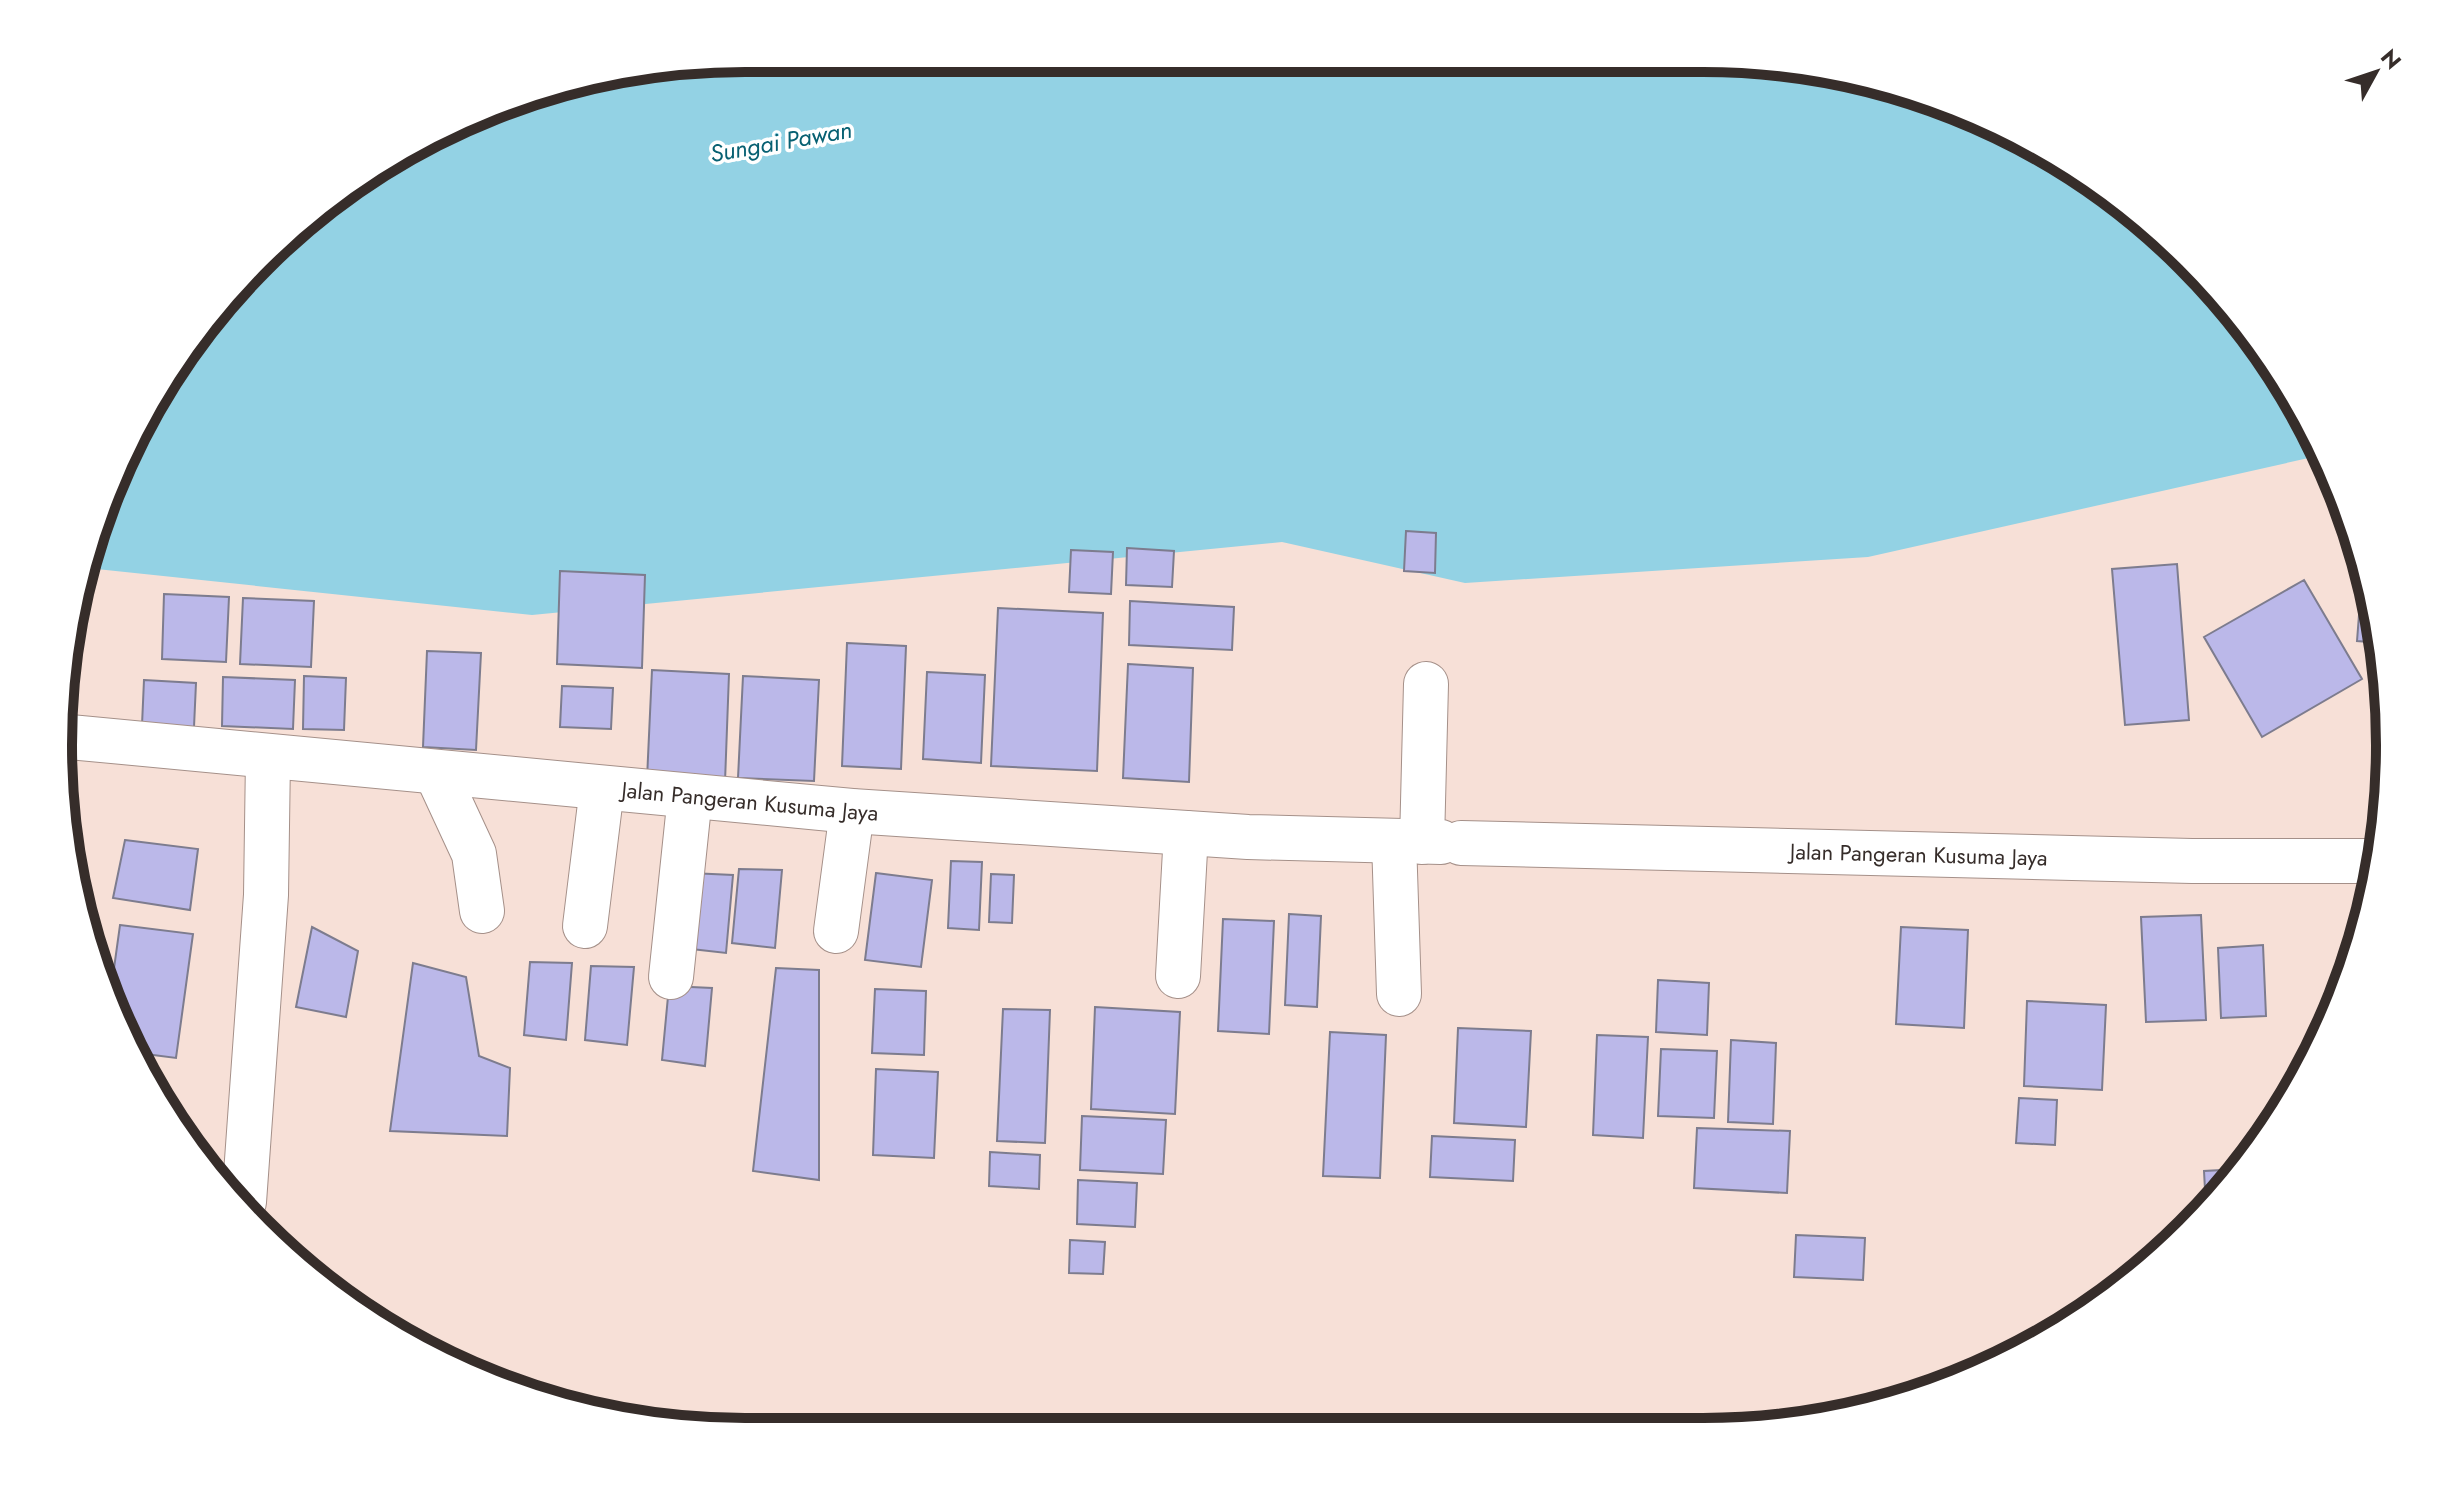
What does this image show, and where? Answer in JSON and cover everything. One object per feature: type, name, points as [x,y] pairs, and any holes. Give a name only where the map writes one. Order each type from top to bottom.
[{"type":"street","points":[[1399,994],[1430,842],[1426,684]]},
{"type":"street","name":"Jalan Pangeran Kusuma Jaya","points":[[72,737],[852,811],[1186,833],[2192,861],[2365,861]]},
{"type":"street","points":[[245,1195],[266,895],[268,758]]},
{"type":"street","points":[[436,772],[474,854],[482,911]]},
{"type":"street","points":[[585,926],[602,788]]},
{"type":"street","points":[[671,977],[690,796]]},
{"type":"street","points":[[836,931],[852,811]]},
{"type":"street","points":[[1178,976],[1186,833]]},
{"type":"water","name":"Sungai Pawan","points":[[1703,72],[1791,78],[1877,95],[1961,123],[2001,141],[2077,185],[2147,239],[2209,301],[2237,335],[2263,371],[2312,457],[1868,557],[1465,583],[1282,542],[532,615],[96,569],[123,487],[141,447],[185,371],[239,301],[269,269],[335,211],[408,162],[487,123],[571,95],[614,85],[701,73]]},
{"type":"building","points":[[1406,531],[1436,533],[1435,573],[1404,571]]},
{"type":"building","points":[[1127,548],[1174,551],[1172,587],[1126,585]]},
{"type":"building","points":[[1071,550],[1113,552],[1111,594],[1069,592]]},
{"type":"building","points":[[2177,564],[2189,720],[2125,725],[2112,569]]},
{"type":"building","points":[[560,571],[645,575],[642,668],[557,664]]},
{"type":"building","points":[[2304,580],[2362,679],[2262,737],[2204,637]]},
{"type":"building","points":[[164,594],[229,597],[226,662],[162,659]]},
{"type":"building","points":[[243,598],[314,601],[311,667],[240,664]]},
{"type":"building","points":[[1130,601],[1234,607],[1232,650],[1129,645]]},
{"type":"building","points":[[2360,601],[2368,642],[2357,641]]},
{"type":"building","points":[[998,608],[1103,613],[1097,771],[991,766]]},
{"type":"building","points":[[847,643],[906,646],[901,769],[842,766]]},
{"type":"building","points":[[427,651],[481,653],[476,750],[423,747]]},
{"type":"building","points":[[1128,664],[1193,668],[1189,782],[1123,778]]},
{"type":"building","points":[[652,670],[729,674],[725,782],[647,779]]},
{"type":"building","points":[[927,672],[985,675],[981,763],[923,759]]},
{"type":"building","points":[[304,676],[346,678],[344,730],[303,729]]},
{"type":"building","points":[[743,676],[819,680],[814,781],[738,778]]},
{"type":"building","points":[[223,677],[295,680],[293,729],[222,726]]},
{"type":"building","points":[[144,680],[196,683],[194,727],[142,725]]},
{"type":"building","points":[[562,686],[613,688],[611,729],[560,727]]},
{"type":"building","points":[[125,840],[198,849],[190,910],[113,898]]},
{"type":"building","points":[[951,861],[982,862],[979,930],[948,928]]},
{"type":"building","points":[[739,869],[782,870],[775,948],[732,943]]},
{"type":"building","points":[[690,873],[733,875],[726,953],[683,948]]},
{"type":"building","points":[[876,873],[932,880],[921,967],[865,960]]},
{"type":"building","points":[[991,874],[1014,875],[1012,923],[989,922]]},
{"type":"building","points":[[1289,914],[1321,916],[1317,1007],[1285,1005]]},
{"type":"building","points":[[2201,915],[2206,1020],[2146,1022],[2141,917]]},
{"type":"building","points":[[1223,919],[1274,921],[1269,1034],[1218,1031]]},
{"type":"building","points":[[120,925],[193,934],[176,1058],[147,1054],[113,975]]},
{"type":"building","points":[[312,927],[358,951],[346,1017],[296,1007]]},
{"type":"building","points":[[1901,927],[1968,930],[1964,1028],[1896,1024]]},
{"type":"building","points":[[2263,945],[2266,1016],[2221,1018],[2218,948]]},
{"type":"building","points":[[530,962],[572,963],[566,1040],[524,1035]]},
{"type":"building","points":[[413,963],[466,977],[479,1056],[510,1068],[507,1136],[390,1131]]},
{"type":"building","points":[[591,966],[634,967],[627,1045],[585,1040]]},
{"type":"building","points":[[776,968],[819,970],[819,1180],[753,1171]]},
{"type":"building","points":[[1658,980],[1709,983],[1707,1035],[1656,1032]]},
{"type":"building","points":[[669,986],[712,988],[705,1066],[662,1060]]},
{"type":"building","points":[[875,989],[926,991],[924,1055],[872,1053]]},
{"type":"building","points":[[2027,1001],[2106,1005],[2102,1090],[2024,1086]]},
{"type":"building","points":[[1095,1007],[1180,1012],[1175,1114],[1091,1109]]},
{"type":"building","points":[[1003,1009],[1050,1010],[1045,1143],[997,1141]]},
{"type":"building","points":[[1458,1028],[1531,1031],[1526,1127],[1454,1123]]},
{"type":"building","points":[[1330,1032],[1386,1035],[1380,1178],[1323,1176]]},
{"type":"building","points":[[1597,1035],[1648,1037],[1643,1138],[1593,1135]]},
{"type":"building","points":[[1731,1040],[1776,1043],[1773,1124],[1728,1122]]},
{"type":"building","points":[[1661,1049],[1717,1051],[1714,1118],[1658,1116]]},
{"type":"building","points":[[876,1069],[938,1072],[934,1158],[873,1155]]},
{"type":"building","points":[[2019,1098],[2057,1100],[2055,1145],[2016,1143]]},
{"type":"building","points":[[1082,1116],[1166,1120],[1163,1174],[1080,1170]]},
{"type":"building","points":[[1697,1128],[1790,1131],[1787,1193],[1694,1188]]},
{"type":"building","points":[[1432,1136],[1515,1140],[1513,1181],[1430,1177]]},
{"type":"building","points":[[990,1152],[1040,1155],[1039,1189],[989,1186]]},
{"type":"building","points":[[2225,1170],[2205,1193],[2204,1171]]},
{"type":"building","points":[[1078,1180],[1137,1183],[1135,1227],[1077,1224]]},
{"type":"building","points":[[1796,1235],[1865,1238],[1863,1280],[1794,1277]]},
{"type":"building","points":[[1070,1240],[1105,1242],[1103,1274],[1069,1273]]}]
